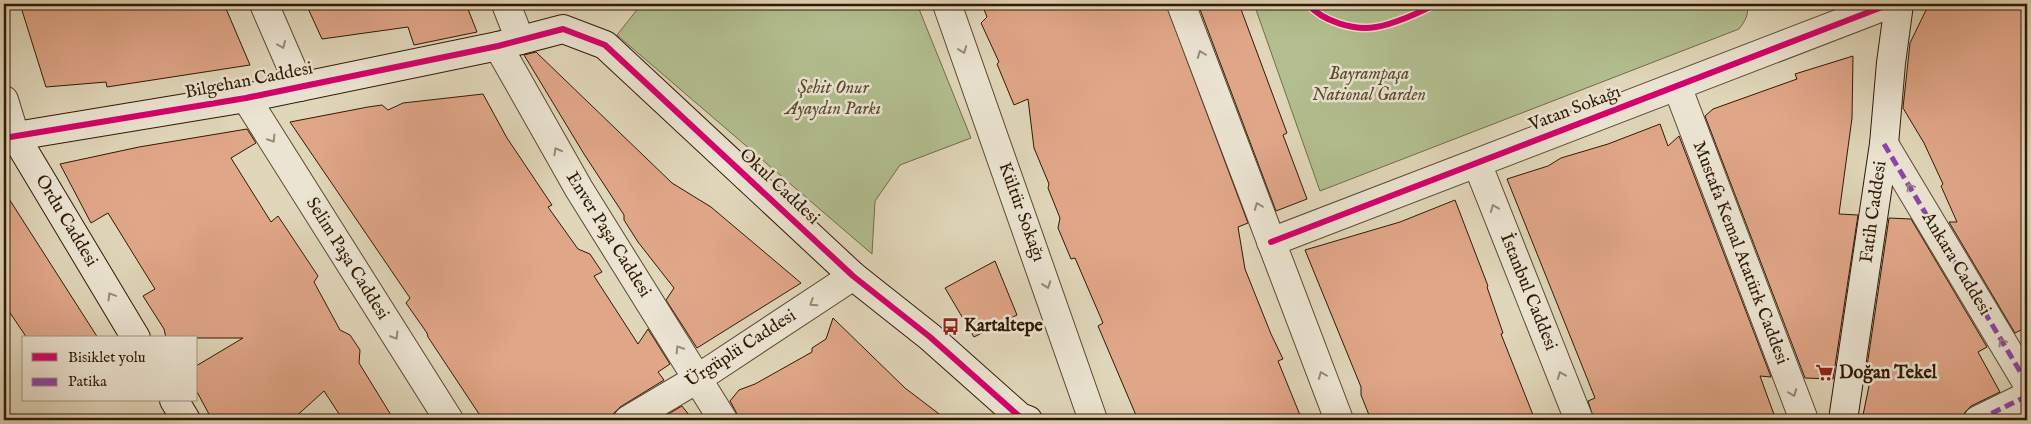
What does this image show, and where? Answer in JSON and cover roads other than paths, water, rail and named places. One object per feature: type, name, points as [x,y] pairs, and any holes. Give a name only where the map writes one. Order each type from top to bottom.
[{"type":"street","points":[[264,4],[300,87]]},
{"type":"street","name":"Enver Paşa Caddesi","points":[[506,4],[509,43],[579,189],[723,420]]},
{"type":"street","name":"Kültür Sokağı","points":[[947,4],[1093,420]]},
{"type":"street","points":[[1182,4],[1339,420]]},
{"type":"street","name":"Vatan Sokağı","points":[[1271,242],[1890,4]]},
{"type":"street","name":"Fatih Caddesi","points":[[1844,420],[1884,144],[1891,63],[1900,4]]},
{"type":"street","name":"Okul Caddesi","points":[[509,43],[563,29],[605,45],[853,276],[930,337],[1023,419]]},
{"type":"street","name":"Bilgehan Caddesi","points":[[9,137],[246,98],[509,43]]},
{"type":"street","name":"Mustafa Kemal Atatürk Caddesi","points":[[1677,86],[1804,420]]},
{"type":"street","name":"Selim Paşa Caddesi","points":[[246,98],[448,420]]},
{"type":"street","name":"Ordu Caddesi","points":[[4,100],[9,137],[135,336]]},
{"type":"street","name":"Ankara Caddesi","points":[[1884,144],[2027,383]]},
{"type":"street","name":"İstanbul Caddesi","points":[[1476,163],[1579,420]]},
{"type":"street","name":"Ürgüplü Caddesi","points":[[628,420],[697,379],[853,276]]},
{"type":"street","points":[[1978,420],[2027,396]]},
{"type":"street","points":[[175,402],[186,420]]},
{"type":"place","name":"Kartaltepe","points":[[950,326]]},
{"type":"place","name":"Doğan Tekel","points":[[1825,373]]},
{"type":"park label","name":"Bayrampaşa National Garden","points":[[1369,84]]},
{"type":"park label","name":"Şehit Onur Ayaydın Parkı","points":[[833,98]]}]
